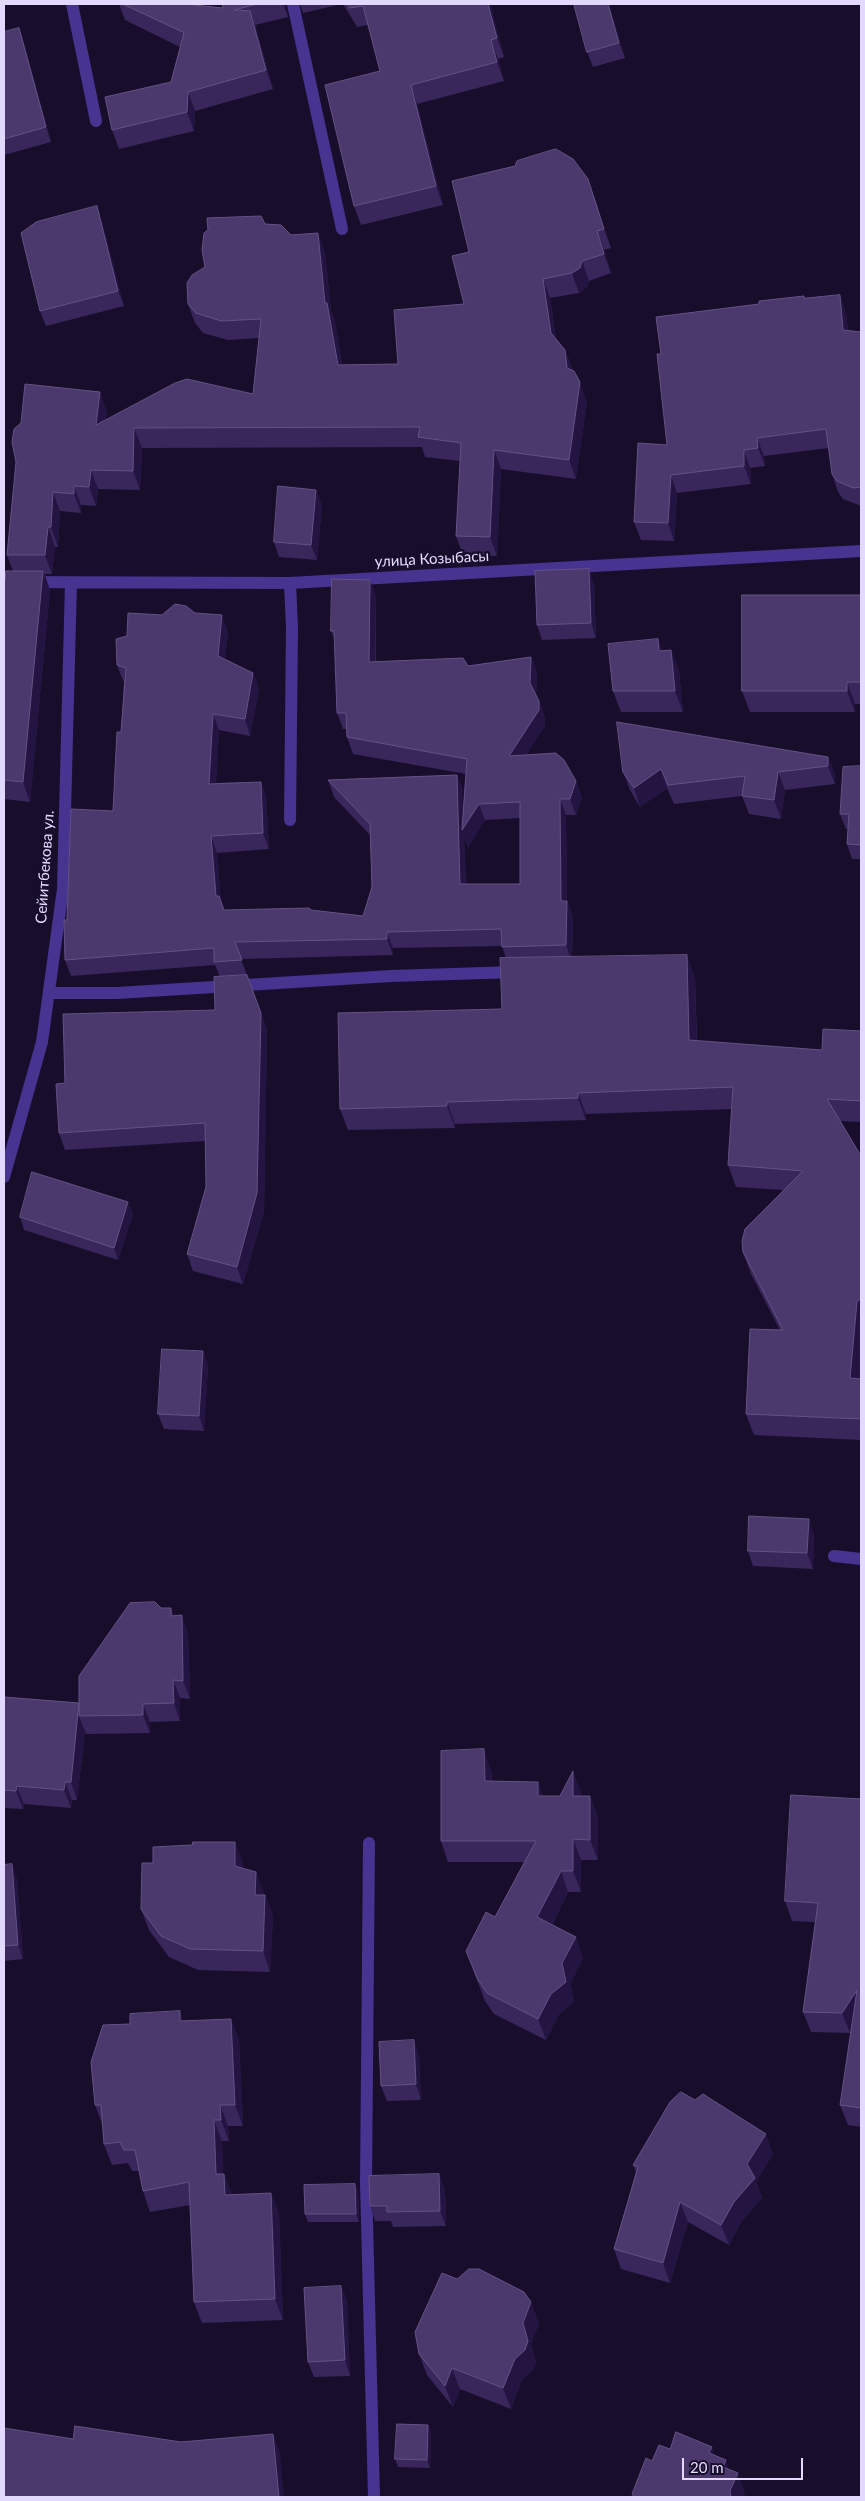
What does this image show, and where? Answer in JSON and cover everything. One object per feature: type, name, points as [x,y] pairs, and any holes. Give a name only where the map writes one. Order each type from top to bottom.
[{"type":"street","points":[[72,4],[96,121]]},
{"type":"street","points":[[293,4],[342,229]]},
{"type":"street","name":"улица Козыбасы","points":[[4,582],[290,583],[861,551]]},
{"type":"street","name":"Сейитбекова ул.","points":[[4,1177],[42,1042],[63,890],[71,583]]},
{"type":"street","points":[[290,583],[292,627],[290,820]]},
{"type":"street","points":[[49,993],[117,993],[391,976],[528,971]]},
{"type":"street","points":[[834,1556],[861,1559]]},
{"type":"street","points":[[370,1843],[366,2182],[374,2497]]},
{"type":"building","points":[[123,4],[185,4],[223,8],[222,4],[257,4],[234,10],[250,11],[266,70],[188,92],[187,112],[112,130],[105,97],[171,82],[184,33]]},
{"type":"building","points":[[348,4],[488,4],[497,38],[491,40],[497,62],[411,85],[436,186],[354,206],[325,85],[380,71],[363,6],[350,8]]},
{"type":"building","points":[[574,4],[608,4],[619,43],[587,52]]},
{"type":"building","points":[[19,28],[46,127],[4,139],[4,32]]},
{"type":"building","points":[[556,149],[573,159],[588,179],[604,229],[597,231],[604,254],[582,261],[580,268],[572,273],[543,279],[551,333],[565,350],[567,368],[574,371],[580,382],[569,460],[494,450],[490,537],[456,536],[461,443],[418,437],[420,427],[134,428],[133,471],[91,470],[89,487],[74,486],[74,494],[53,492],[51,527],[48,527],[45,555],[7,555],[16,462],[12,442],[14,429],[21,423],[25,384],[100,392],[96,425],[175,383],[187,379],[253,394],[261,319],[221,321],[196,313],[188,304],[187,283],[192,275],[205,267],[202,250],[204,233],[208,230],[207,218],[261,216],[265,224],[281,225],[291,235],[318,233],[325,303],[327,303],[338,365],[398,364],[394,310],[464,304],[452,256],[469,252],[452,181],[515,166],[517,161]]},
{"type":"building","points":[[97,206],[118,291],[40,311],[21,233],[36,222]]},
{"type":"building","points":[[840,295],[843,330],[861,332],[861,487],[853,488],[837,481],[832,474],[826,429],[757,438],[758,448],[744,450],[744,466],[671,475],[668,523],[634,522],[638,443],[667,445],[657,354],[661,354],[656,317],[759,304],[759,301],[804,296],[804,298]]},
{"type":"building","points":[[278,486],[316,490],[311,545],[274,542]]},
{"type":"building","points":[[589,569],[591,623],[537,625],[535,571]]},
{"type":"building","points":[[6,571],[43,571],[23,782],[4,780],[4,580]]},
{"type":"building","points":[[332,579],[370,580],[369,662],[463,658],[468,666],[531,657],[530,683],[539,701],[539,710],[509,756],[556,753],[564,760],[576,781],[570,799],[560,799],[561,901],[567,901],[566,945],[502,947],[501,929],[387,932],[387,939],[235,942],[242,960],[214,962],[214,948],[65,960],[64,920],[67,920],[71,809],[113,811],[117,732],[121,732],[126,668],[117,665],[116,639],[127,636],[128,613],[162,615],[175,604],[186,606],[195,613],[222,615],[218,656],[253,673],[245,719],[213,714],[209,784],[261,782],[263,833],[211,836],[216,896],[219,896],[224,910],[309,908],[311,910],[363,916],[372,887],[370,824],[328,780],[457,775],[460,884],[520,884],[520,802],[479,804],[462,830],[467,759],[347,737],[346,713],[337,713],[334,631],[331,631]]},
{"type":"building","points":[[742,595],[861,595],[861,682],[847,682],[847,691],[742,691]]},
{"type":"building","points":[[658,639],[659,651],[671,650],[675,691],[613,691],[608,644]]},
{"type":"building","points":[[617,722],[828,757],[828,766],[778,772],[774,800],[742,796],[745,776],[668,785],[661,769],[634,788],[623,772]]},
{"type":"building","points":[[861,766],[861,845],[847,844],[849,814],[840,814],[843,767]]},
{"type":"building","points":[[687,955],[689,1040],[822,1050],[823,1029],[861,1031],[861,1101],[827,1099],[861,1156],[861,1298],[857,1302],[850,1378],[861,1379],[861,1419],[746,1414],[750,1329],[783,1330],[743,1252],[742,1241],[745,1229],[803,1171],[728,1165],[733,1087],[578,1093],[578,1098],[447,1102],[447,1106],[340,1109],[338,1013],[502,1009],[500,958]]},
{"type":"building","points":[[247,975],[261,1013],[257,1193],[237,1267],[187,1254],[206,1187],[205,1123],[59,1133],[56,1084],[65,1083],[63,1014],[215,1010],[214,977]]},
{"type":"building","points":[[32,1172],[128,1202],[114,1248],[20,1217]]},
{"type":"building","points":[[162,1349],[203,1351],[199,1416],[158,1414]]},
{"type":"building","points":[[749,1516],[809,1519],[807,1553],[748,1551]]},
{"type":"building","points":[[155,1602],[161,1608],[171,1608],[171,1616],[182,1615],[183,1681],[173,1680],[174,1703],[143,1704],[143,1715],[79,1716],[79,1676],[130,1603]]},
{"type":"building","points":[[4,1697],[79,1703],[71,1782],[65,1782],[64,1790],[17,1786],[16,1791],[4,1790]]},
{"type":"building","points":[[484,1749],[485,1781],[538,1782],[538,1796],[560,1796],[573,1771],[573,1796],[590,1796],[590,1840],[573,1839],[573,1871],[561,1871],[537,1917],[576,1937],[562,1963],[566,1982],[551,1994],[538,2019],[487,1993],[478,1980],[466,1951],[486,1912],[495,1917],[536,1841],[441,1841],[441,1751]]},
{"type":"building","points":[[791,1795],[861,1799],[861,2108],[840,2105],[857,1990],[842,2013],[803,2012],[818,1903],[785,1901]]},
{"type":"building","points":[[193,1842],[235,1842],[235,1866],[256,1872],[255,1895],[265,1895],[263,1951],[190,1949],[161,1936],[141,1909],[142,1863],[153,1863],[153,1847],[192,1845]]},
{"type":"building","points":[[12,1864],[18,1945],[4,1946],[4,1865]]},
{"type":"building","points":[[180,2011],[180,2021],[231,2019],[235,2105],[220,2105],[221,2120],[214,2120],[216,2174],[224,2174],[225,2195],[271,2193],[275,2299],[194,2302],[189,2182],[143,2191],[135,2150],[124,2150],[120,2142],[104,2144],[101,2105],[95,2105],[91,2062],[103,2025],[130,2024],[130,2014]]},
{"type":"building","points":[[414,2040],[416,2084],[381,2086],[379,2042]]},
{"type":"building","points":[[681,2092],[695,2100],[703,2094],[766,2134],[747,2164],[755,2178],[734,2202],[721,2225],[680,2202],[663,2263],[614,2249],[638,2167],[633,2165],[670,2102]]},
{"type":"building","points":[[439,2174],[440,2211],[387,2212],[387,2206],[370,2206],[369,2176]]},
{"type":"building","points":[[355,2184],[356,2214],[305,2214],[304,2185]]},
{"type":"building","points":[[469,2269],[479,2269],[524,2292],[531,2302],[523,2323],[528,2341],[525,2350],[515,2359],[503,2388],[452,2368],[445,2386],[419,2354],[415,2332],[442,2273],[457,2279]]},
{"type":"building","points":[[341,2286],[345,2360],[308,2362],[304,2288]]},
{"type":"building","points":[[397,2424],[428,2425],[427,2460],[395,2459]]},
{"type":"building","points":[[75,2426],[181,2442],[273,2434],[279,2497],[4,2497],[4,2428],[73,2439]]},
{"type":"building","points":[[676,2432],[712,2447],[709,2453],[726,2460],[723,2467],[738,2473],[730,2491],[731,2497],[634,2497],[632,2494],[646,2458],[652,2461],[659,2445],[670,2449]]}]
